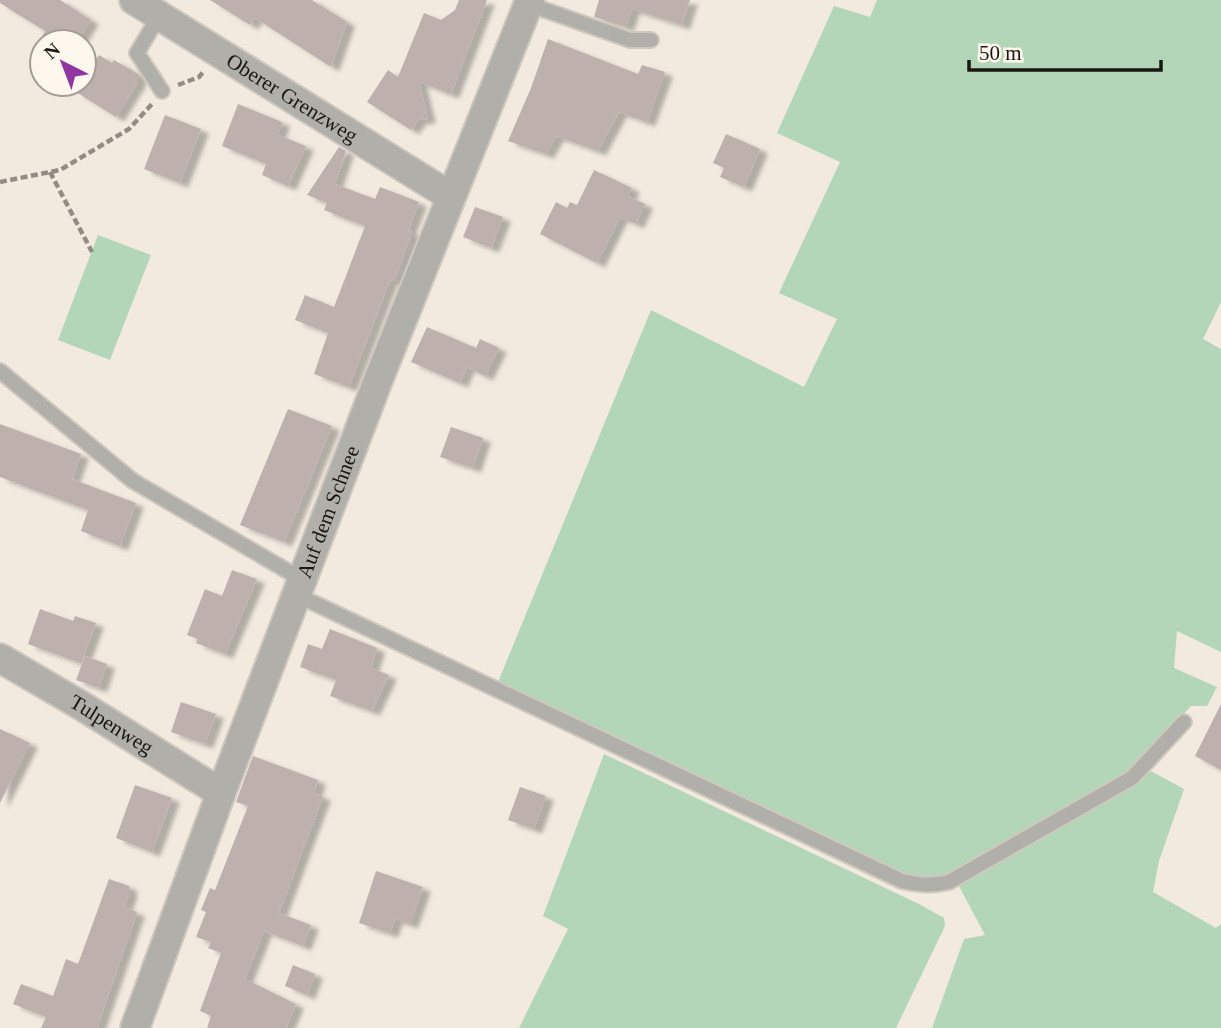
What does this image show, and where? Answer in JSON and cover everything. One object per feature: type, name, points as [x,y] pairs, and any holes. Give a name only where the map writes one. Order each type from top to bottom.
[{"type":"street","name":"Oberer Grenzweg","points":[[134,0],[450,196]]},
{"type":"street","name":"Auf dem Schnee","points":[[135,1028],[221,793],[450,196],[529,2]]},
{"type":"street","name":"Tulpenweg","points":[[0,658],[221,793]]},
{"type":"lane","points":[[529,2],[630,40],[651,40]]},
{"type":"lane","points":[[159,16],[137,53],[162,91]]},
{"type":"lane","points":[[0,372],[133,481],[300,587],[902,881],[931,886],[949,882],[1132,778],[1184,722]]},
{"type":"path","points":[[0,182],[60,170],[129,129],[162,91],[199,78],[216,50]]},
{"type":"path","points":[[50,172],[92,253]]},
{"type":"green space","points":[[877,0],[1221,0],[1221,302],[1203,339],[1221,349],[1221,652],[1177,631],[1174,668],[1217,687],[1207,706],[1191,706],[1138,764],[1184,789],[1159,861],[1153,892],[1216,928],[1221,924],[1221,1028],[932,1028],[964,939],[985,935],[952,873],[915,883],[498,682],[651,310],[804,387],[837,319],[779,293],[840,162],[777,133],[834,6],[870,17]]},
{"type":"green space","points":[[98,235],[151,255],[110,360],[58,340]]},
{"type":"green space","points":[[604,754],[944,918],[945,926],[896,1028],[519,1028],[568,929],[543,916]]},
{"type":"building","points":[[0,0],[60,0],[91,20],[86,28],[40,28],[0,3]]},
{"type":"building","points":[[210,0],[312,0],[347,22],[331,67],[255,18],[250,25]]},
{"type":"building","points":[[459,0],[487,0],[451,94],[419,82],[428,119],[418,120],[411,130],[367,102],[388,70],[398,77],[424,13],[441,20],[455,10]]},
{"type":"building","points":[[599,0],[690,0],[682,25],[632,9],[626,27],[594,17]]},
{"type":"building","points":[[548,39],[638,74],[642,65],[665,72],[647,122],[619,112],[598,151],[556,136],[546,154],[508,141]]},
{"type":"building","points":[[98,57],[112,63],[114,60],[138,74],[138,82],[116,117],[86,98],[98,98]]},
{"type":"building","points":[[238,104],[282,122],[278,135],[306,146],[288,186],[262,175],[266,164],[222,146]]},
{"type":"building","points":[[165,115],[201,129],[180,183],[144,169]]},
{"type":"building","points":[[726,134],[760,149],[744,187],[720,177],[724,168],[713,163]]},
{"type":"building","points":[[339,147],[346,151],[335,184],[375,199],[380,187],[419,202],[408,231],[412,232],[394,281],[390,280],[349,387],[314,374],[328,333],[295,320],[305,295],[334,307],[365,226],[324,210],[327,203],[307,195]]},
{"type":"building","points":[[594,170],[632,188],[628,196],[645,204],[636,224],[620,217],[597,263],[540,234],[556,202],[567,208],[570,202],[577,205]]},
{"type":"building","points":[[475,207],[503,217],[491,248],[463,237]]},
{"type":"building","points":[[427,327],[476,348],[480,339],[499,348],[485,376],[467,367],[460,383],[411,362]]},
{"type":"building","points":[[288,409],[332,426],[284,542],[240,525]]},
{"type":"building","points":[[0,424],[81,454],[72,479],[136,503],[120,546],[81,531],[88,510],[0,477]]},
{"type":"building","points":[[451,427],[483,438],[473,468],[440,457]]},
{"type":"building","points":[[232,570],[257,579],[225,654],[196,643],[198,639],[187,635],[205,589],[222,596]]},
{"type":"building","points":[[40,609],[73,621],[75,616],[96,623],[81,663],[28,644]]},
{"type":"building","points":[[330,629],[377,648],[371,668],[389,675],[372,711],[330,696],[336,680],[300,667],[308,644],[322,649]]},
{"type":"building","points":[[85,656],[107,664],[99,688],[76,680]]},
{"type":"building","points":[[181,702],[216,714],[205,744],[171,732]]},
{"type":"building","points":[[1221,704],[1221,770],[1195,756]]},
{"type":"building","points":[[0,729],[30,743],[0,803]]},
{"type":"building","points":[[253,756],[318,780],[314,793],[323,796],[279,913],[311,925],[303,946],[264,931],[245,979],[296,1004],[286,1028],[207,1028],[211,1016],[200,1011],[221,953],[208,948],[211,942],[196,937],[206,912],[201,910],[210,888],[215,890],[248,806],[236,802]]},
{"type":"building","points":[[135,785],[172,798],[152,852],[116,838]]},
{"type":"building","points":[[520,787],[546,796],[534,829],[508,820]]},
{"type":"building","points":[[376,871],[423,887],[410,924],[395,919],[390,933],[359,923]]},
{"type":"building","points":[[109,879],[129,886],[124,907],[137,912],[97,1028],[41,1028],[46,1017],[13,1004],[21,984],[53,996],[66,959],[78,964]]},
{"type":"building","points":[[293,965],[315,974],[307,995],[285,986]]}]
